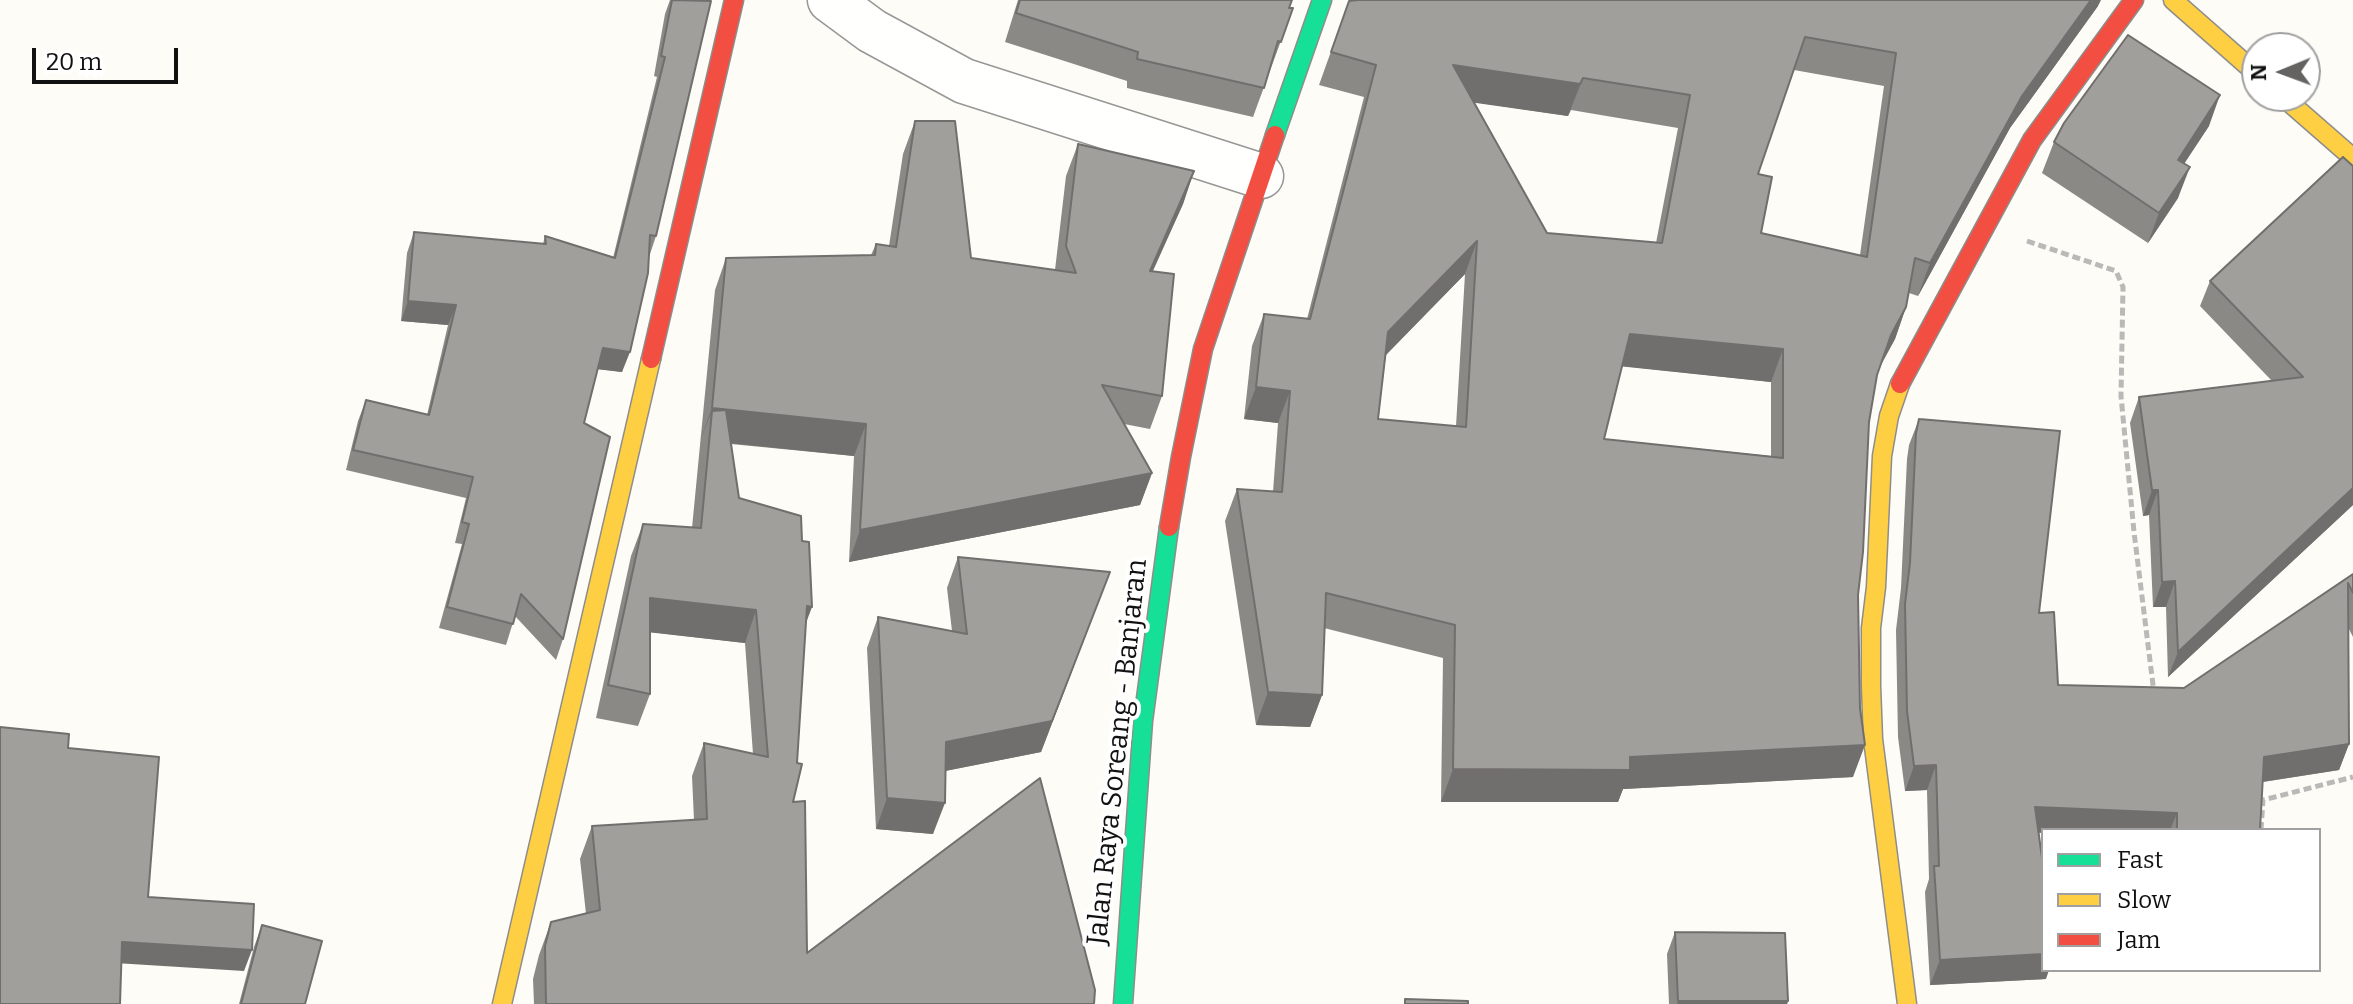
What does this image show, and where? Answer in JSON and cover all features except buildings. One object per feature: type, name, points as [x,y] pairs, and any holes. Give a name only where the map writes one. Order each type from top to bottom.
[{"type":"street","points":[[502,1004],[734,0]]},
{"type":"street","points":[[830,0],[872,31],[964,81],[1261,176]]},
{"type":"street","name":"Jalan Raya Soreang - Banjaran","points":[[1123,1004],[1143,721],[1181,457],[1203,349],[1322,0]]},
{"type":"street","points":[[1907,1004],[1873,739],[1871,628],[1882,456],[1889,416],[1903,376],[2032,140],[2134,0]]},
{"type":"street","points":[[2173,0],[2241,60]]},
{"type":"street","points":[[2300,112],[2353,158]]},
{"type":"path","points":[[1985,227],[2116,271],[2123,287],[2121,396],[2155,698]]},
{"type":"path","points":[[2261,828],[2263,800],[2353,777]]},
{"type":"traffic: fast","points":[[1275,135],[1322,0]]},
{"type":"traffic: fast","points":[[1123,1004],[1143,721],[1169,527]]},
{"type":"traffic: slow","points":[[2173,0],[2241,60]]},
{"type":"traffic: slow","points":[[2300,112],[2353,158]]},
{"type":"traffic: slow","points":[[502,1004],[651,359]]},
{"type":"traffic: slow","points":[[1900,384],[1889,416],[1882,456],[1871,628],[1871,686],[1873,739],[1907,1004]]},
{"type":"traffic: jam","points":[[651,359],[734,0]]},
{"type":"traffic: jam","points":[[1900,384],[2032,140],[2134,0]]},
{"type":"traffic: jam","points":[[1169,527],[1203,349],[1275,135]]}]
